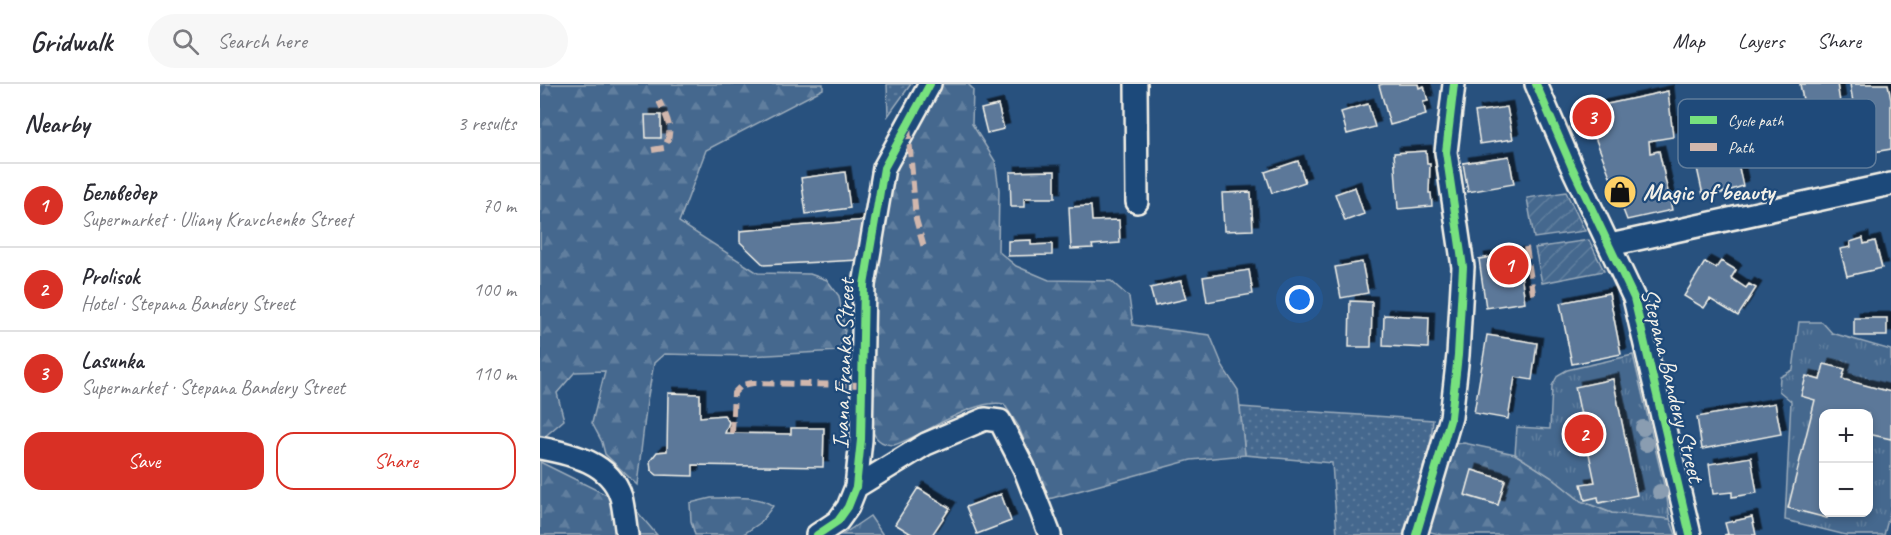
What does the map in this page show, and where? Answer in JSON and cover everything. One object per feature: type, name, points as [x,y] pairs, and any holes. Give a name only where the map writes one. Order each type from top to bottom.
[{"type":"street","name":"Ivana Franka Street","points":[[817,535],[838,522],[854,497],[861,441],[864,285],[884,168],[930,84]]},
{"type":"street","points":[[1136,84],[1137,202]]},
{"type":"street","points":[[1416,535],[1451,417],[1458,355],[1463,267],[1446,152],[1454,84]]},
{"type":"street","name":"Stepana Bandery Street","points":[[1536,84],[1570,165],[1634,298],[1690,535]]},
{"type":"street","points":[[1610,245],[1891,184]]},
{"type":"street","points":[[856,487],[926,444],[985,419],[1000,421],[1024,468],[1050,535]]},
{"type":"street","points":[[540,448],[572,454],[597,466],[610,477],[621,496],[627,535]]},
{"type":"green space","points":[[540,84],[823,84],[823,89],[706,150],[679,222],[758,273],[810,274],[827,280],[839,296],[845,331],[839,351],[749,356],[664,354],[654,363],[637,485],[605,454],[602,442],[592,423],[605,371],[575,372],[557,393],[564,420],[540,438]]},
{"type":"green space","points":[[887,84],[911,84],[888,116]]},
{"type":"green space","points":[[943,84],[968,84],[973,89],[972,124],[995,161],[999,190],[998,251],[1016,266],[1049,280],[1111,281],[1129,297],[1133,325],[1210,335],[1224,369],[1238,390],[1245,455],[1191,460],[1045,500],[1019,427],[1004,404],[992,403],[979,406],[894,445],[885,444],[875,437],[871,424],[871,288],[892,173],[935,91]]},
{"type":"green space","points":[[1566,192],[1585,231],[1534,238],[1527,198]]},
{"type":"green space","points":[[1589,240],[1604,271],[1542,283],[1535,248]]},
{"type":"green space","points":[[1799,322],[1822,322],[1832,333],[1891,350],[1891,508],[1884,535],[1846,535],[1785,520],[1791,401],[1779,391],[1780,377],[1793,370]]},
{"type":"green space","points":[[1633,355],[1670,519],[1612,513],[1581,501],[1551,477],[1515,454],[1517,427],[1550,429],[1552,386],[1558,375],[1567,370]]},
{"type":"green space","points":[[1240,407],[1433,420],[1431,440],[1403,535],[1337,535],[1332,463],[1245,455]]},
{"type":"green space","points":[[1464,443],[1515,454],[1551,477],[1581,501],[1612,513],[1670,519],[1676,535],[1442,535],[1427,531],[1454,444]],"holes":[[[1473,470],[1505,480],[1498,505],[1466,496]]]},
{"type":"green space","points":[[540,462],[635,509],[657,535],[540,535]]},
{"type":"green space","points":[[711,498],[751,498],[773,506],[760,523],[742,535],[695,535],[690,503]]},
{"type":"green space","points":[[870,516],[883,535],[842,535]]},
{"type":"building","points":[[1418,84],[1419,88],[1424,86],[1428,101],[1423,102],[1426,115],[1390,125],[1379,85]]},
{"type":"building","points":[[1800,84],[1837,84],[1840,99],[1803,99]]},
{"type":"building","points":[[1850,84],[1888,84],[1891,100],[1891,149],[1876,152],[1876,99],[1852,99]]},
{"type":"building","points":[[1668,91],[1673,137],[1649,141],[1650,153],[1659,151],[1672,210],[1627,220],[1584,109]]},
{"type":"building","points":[[1368,104],[1375,127],[1347,134],[1341,112]]},
{"type":"building","points":[[998,105],[1004,129],[987,133],[981,109]]},
{"type":"building","points":[[1507,107],[1513,139],[1480,144],[1475,112]]},
{"type":"building","points":[[645,115],[661,115],[661,138],[646,138]]},
{"type":"building","points":[[1426,151],[1427,164],[1430,164],[1429,193],[1431,193],[1432,206],[1398,209],[1394,153]]},
{"type":"building","points":[[1509,156],[1514,184],[1468,192],[1463,163]]},
{"type":"building","points":[[1298,161],[1305,182],[1272,193],[1265,172]]},
{"type":"building","points":[[1697,168],[1739,168],[1743,186],[1716,195],[1715,192],[1703,195]]},
{"type":"building","points":[[1055,171],[1055,198],[1024,198],[1024,207],[1011,207],[1010,172]]},
{"type":"building","points":[[845,172],[850,208],[806,214],[801,178]]},
{"type":"building","points":[[1355,187],[1364,214],[1345,221],[1335,194]]},
{"type":"building","points":[[1251,192],[1253,230],[1224,231],[1222,193]]},
{"type":"building","points":[[1091,206],[1092,221],[1119,220],[1120,243],[1071,249],[1069,207]]},
{"type":"building","points":[[866,220],[859,260],[764,265],[740,242],[740,231]]},
{"type":"building","points":[[1863,238],[1864,244],[1875,241],[1882,268],[1847,276],[1840,249],[1851,247],[1850,242]]},
{"type":"building","points":[[1031,240],[1031,245],[1052,244],[1052,255],[1008,256],[1008,241]]},
{"type":"building","points":[[1518,253],[1525,302],[1486,308],[1479,259]]},
{"type":"building","points":[[1721,261],[1736,270],[1731,278],[1746,288],[1749,284],[1756,288],[1738,316],[1710,299],[1704,308],[1684,296],[1705,262],[1716,268]]},
{"type":"building","points":[[1362,262],[1368,293],[1341,298],[1335,267]]},
{"type":"building","points":[[1249,270],[1253,294],[1207,302],[1203,277]]},
{"type":"building","points":[[1181,281],[1186,299],[1155,306],[1150,288]]},
{"type":"building","points":[[1609,293],[1621,354],[1572,364],[1560,303]]},
{"type":"building","points":[[1350,301],[1372,302],[1371,347],[1349,347]]},
{"type":"building","points":[[1384,315],[1429,317],[1428,348],[1383,346]]},
{"type":"building","points":[[1854,318],[1887,318],[1887,336],[1854,336]]},
{"type":"building","points":[[1487,335],[1537,343],[1532,380],[1515,377],[1508,419],[1474,413]]},
{"type":"building","points":[[1824,364],[1845,369],[1842,379],[1891,392],[1891,439],[1873,435],[1873,409],[1819,409],[1819,516],[1788,508],[1815,400],[1801,396],[1806,376],[1820,380]]},
{"type":"building","points":[[1613,379],[1637,495],[1599,503],[1598,497],[1585,500],[1581,484],[1595,482],[1575,387]]},
{"type":"building","points":[[668,393],[700,394],[700,417],[724,415],[729,422],[725,433],[791,434],[791,428],[824,428],[823,467],[693,465],[693,476],[657,475],[651,470],[650,461],[657,452],[667,451]]},
{"type":"building","points":[[1775,403],[1781,434],[1702,449],[1697,417]]},
{"type":"building","points":[[1751,457],[1757,493],[1732,497],[1732,492],[1713,494],[1709,464]]},
{"type":"building","points":[[1472,470],[1505,480],[1498,505],[1465,495]]},
{"type":"building","points":[[918,488],[950,508],[932,535],[913,535],[895,524]]},
{"type":"building","points":[[1001,494],[1011,521],[977,534],[966,507]]},
{"type":"building","points":[[1752,517],[1756,535],[1724,535],[1728,534],[1725,523]]},
{"type":"marked path","points":[[652,150],[664,148],[669,135],[669,124],[659,101]]},
{"type":"marked path","points":[[908,127],[916,219],[924,248]]},
{"type":"marked path","points":[[1526,247],[1534,300]]},
{"type":"marked path","points":[[732,433],[734,393],[742,385],[753,383],[862,385]]},
{"type":"cycle path","points":[[817,535],[838,521],[848,507],[856,487],[861,440],[864,285],[884,168],[930,84]]},
{"type":"cycle path","points":[[1416,535],[1451,417],[1458,355],[1463,267],[1446,152],[1454,84]]},
{"type":"cycle path","points":[[1536,84],[1571,165],[1634,298],[1690,535]]},
{"type":"place","name":"Lasunka","points":[[1592,117]]},
{"type":"place","name":"Magic of beauty","points":[[1620,192]]},
{"type":"place","name":"Бельведер","points":[[1509,265]]},
{"type":"place","name":"Prolisok","points":[[1584,434]]}]
